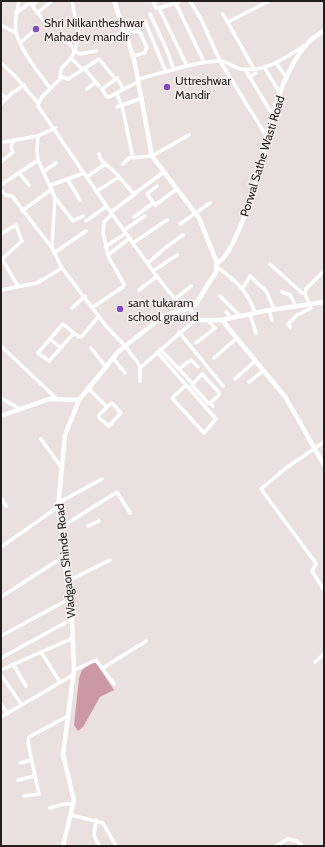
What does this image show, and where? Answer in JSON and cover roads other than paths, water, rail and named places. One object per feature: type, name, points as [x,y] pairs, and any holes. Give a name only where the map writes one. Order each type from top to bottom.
[{"type":"street","points":[[19,1],[16,13],[16,33],[50,88]]},
{"type":"street","points":[[16,13],[28,4],[33,4],[37,1]]},
{"type":"street","points":[[37,12],[52,1]]},
{"type":"street","points":[[62,77],[61,69],[71,58],[79,37],[72,1]]},
{"type":"street","points":[[114,1],[133,56],[152,156],[196,214],[217,265],[243,288],[250,299],[256,332]]},
{"type":"street","points":[[153,1],[156,8],[159,8],[187,66]]},
{"type":"street","points":[[190,1],[201,19],[220,61],[267,137]]},
{"type":"street","points":[[228,22],[269,1]]},
{"type":"street","points":[[159,8],[178,2],[204,62]]},
{"type":"street","points":[[33,4],[33,7],[45,22]]},
{"type":"street","points":[[150,14],[164,43],[174,70]]},
{"type":"street","points":[[224,14],[254,69]]},
{"type":"street","points":[[108,40],[125,33],[145,21],[166,72]]},
{"type":"street","points":[[1,25],[16,33]]},
{"type":"street","points":[[21,42],[34,31]]},
{"type":"street","points":[[125,33],[136,31],[140,32],[147,48],[144,53],[133,56]]},
{"type":"street","name":"Porwal Sathe Wasti Road","points":[[187,309],[200,299],[217,265],[222,261],[228,252],[242,222],[256,183],[272,114],[287,78],[309,42],[324,31]]},
{"type":"street","points":[[67,41],[80,54],[96,51]]},
{"type":"street","points":[[123,89],[117,78],[102,87],[107,97],[116,93],[123,89],[138,80],[204,62],[228,62],[239,69],[254,69],[276,63],[309,42]]},
{"type":"street","points":[[71,58],[83,68],[99,86]]},
{"type":"street","points":[[62,77],[68,79],[99,59],[113,76]]},
{"type":"street","points":[[1,63],[24,86],[38,103],[39,108],[55,128],[98,191],[111,213],[153,271],[175,299],[187,309],[194,320]]},
{"type":"street","points":[[276,63],[287,78]]},
{"type":"street","points":[[264,66],[280,93]]},
{"type":"street","points":[[244,69],[272,114]]},
{"type":"street","points":[[249,77],[256,73]]},
{"type":"street","points":[[38,103],[50,88],[62,77]]},
{"type":"street","points":[[87,89],[96,82]]},
{"type":"street","points":[[1,104],[24,86]]},
{"type":"street","points":[[116,93],[122,105],[132,154]]},
{"type":"street","points":[[1,94],[6,99]]},
{"type":"street","points":[[117,107],[142,98]]},
{"type":"street","points":[[4,142],[38,136],[55,128]]},
{"type":"street","points":[[123,164],[130,158],[152,156],[189,135]]},
{"type":"street","points":[[38,136],[38,160],[52,187],[55,198],[52,248]]},
{"type":"street","points":[[1,162],[14,152],[11,147],[14,140]]},
{"type":"street","points":[[99,154],[101,160],[116,172],[135,194]]},
{"type":"street","points":[[1,185],[20,174],[38,160]]},
{"type":"street","points":[[43,172],[56,163]]},
{"type":"street","points":[[22,211],[52,187],[68,180],[86,175],[105,164]]},
{"type":"street","points":[[94,307],[123,287],[124,284],[108,255],[105,247],[102,226],[111,213],[164,172]]},
{"type":"street","points":[[20,174],[28,185]]},
{"type":"street","points":[[98,191],[119,177]]},
{"type":"street","points":[[68,180],[80,200]]},
{"type":"street","points":[[153,203],[147,194],[157,186]]},
{"type":"street","points":[[134,217],[153,203],[155,205],[177,189]]},
{"type":"street","points":[[1,190],[5,195],[12,196],[22,211],[52,248],[62,268],[94,307],[99,316],[125,346],[140,368],[140,381]]},
{"type":"street","points":[[55,198],[73,221],[83,216]]},
{"type":"street","points":[[180,224],[210,203]]},
{"type":"street","points":[[86,221],[107,206]]},
{"type":"street","points":[[105,247],[145,216]]},
{"type":"street","points":[[133,243],[167,220]]},
{"type":"street","points":[[1,234],[16,225],[22,240],[1,259],[18,286]]},
{"type":"street","points":[[54,253],[86,231]]},
{"type":"street","points":[[148,263],[164,248],[183,235]]},
{"type":"street","points":[[108,255],[130,238]]},
{"type":"street","points":[[153,271],[177,255]]},
{"type":"street","points":[[270,264],[302,294],[305,294]]},
{"type":"street","points":[[1,290],[37,283],[62,268]]},
{"type":"street","points":[[310,306],[305,294],[306,289],[324,271]]},
{"type":"street","points":[[139,290],[157,276]]},
{"type":"street","points":[[243,288],[250,276],[266,291],[272,310],[272,320]]},
{"type":"street","points":[[175,299],[191,286]]},
{"type":"street","points":[[282,292],[290,294],[296,306]]},
{"type":"street","points":[[72,308],[85,296]]},
{"type":"street","points":[[220,296],[240,316]]},
{"type":"street","points":[[140,368],[158,350],[194,320],[222,320],[252,313],[296,306],[310,306],[324,302]]},
{"type":"street","points":[[290,327],[288,324],[293,318],[310,306]]},
{"type":"street","name":"Wadgaon Shinde Road","points":[[63,846],[73,804],[64,762],[73,672],[73,638],[58,505],[65,435],[79,400],[105,366],[125,346],[163,316],[187,309]]},
{"type":"street","points":[[226,312],[232,318]]},
{"type":"street","points":[[74,333],[49,361],[38,353],[63,324],[79,337],[82,336],[99,316]]},
{"type":"street","points":[[222,320],[290,403],[324,465]]},
{"type":"street","points":[[196,343],[215,328],[209,321]]},
{"type":"street","points":[[180,332],[223,386]]},
{"type":"street","points":[[214,358],[237,338]]},
{"type":"street","points":[[50,339],[61,348]]},
{"type":"street","points":[[1,346],[57,399]]},
{"type":"street","points":[[91,348],[105,366]]},
{"type":"street","points":[[158,350],[192,383],[192,386],[208,404],[210,403],[213,406]]},
{"type":"street","points":[[158,350],[216,419],[204,432],[172,398],[186,384]]},
{"type":"street","points":[[113,358],[125,373]]},
{"type":"street","points":[[179,369],[191,360],[198,367]]},
{"type":"street","points":[[235,379],[255,361]]},
{"type":"street","points":[[249,382],[263,370]]},
{"type":"street","points":[[192,383],[202,374],[204,376],[219,394],[210,403]]},
{"type":"street","points":[[88,388],[107,407]]},
{"type":"street","points":[[1,398],[18,408]]},
{"type":"street","points":[[1,416],[18,408],[49,399],[79,400]]},
{"type":"street","points":[[112,403],[121,413],[107,426],[99,418],[107,407],[112,403]]},
{"type":"street","points":[[41,439],[61,467]]},
{"type":"street","points":[[324,442],[286,468],[261,489],[316,562],[312,572],[324,590]]},
{"type":"street","points":[[1,547],[58,505],[102,479]]},
{"type":"street","points":[[60,528],[117,492],[130,513]]},
{"type":"street","points":[[1,498],[6,506]]},
{"type":"street","points":[[88,526],[99,521]]},
{"type":"street","points":[[1,597],[63,557]]},
{"type":"street","points":[[66,582],[110,560]]},
{"type":"street","points":[[1,636],[69,598]]},
{"type":"street","points":[[1,658],[72,619]]},
{"type":"street","points":[[1,670],[73,638]]},
{"type":"street","points":[[103,668],[146,641]]},
{"type":"street","points":[[41,652],[60,682]]},
{"type":"street","points":[[315,662],[324,654]]},
{"type":"street","points":[[1,717],[60,682],[93,660],[97,661],[114,684]]},
{"type":"street","points":[[12,664],[26,686]]},
{"type":"street","points":[[1,675],[22,705]]},
{"type":"street","points":[[1,704],[7,713]]},
{"type":"street","points":[[24,796],[39,794],[28,742],[29,737],[68,716]]},
{"type":"street","points":[[20,763],[32,760]]},
{"type":"street","points":[[18,780],[35,776]]},
{"type":"street","points":[[50,808],[64,804],[73,804]]},
{"type":"street","points":[[71,816],[96,820],[103,823],[115,844]]},
{"type":"street","points":[[96,820],[94,835],[99,846]]},
{"type":"street","points":[[276,846],[288,839],[297,841],[302,846]]},
{"type":"place","name":"Shri Nilkantheshwar Mahadev mandir","points":[[36,29]]},
{"type":"place","name":"Uttreshwar Mandir","points":[[167,87]]},
{"type":"place","name":"sant tukaram school graund","points":[[120,309]]}]
